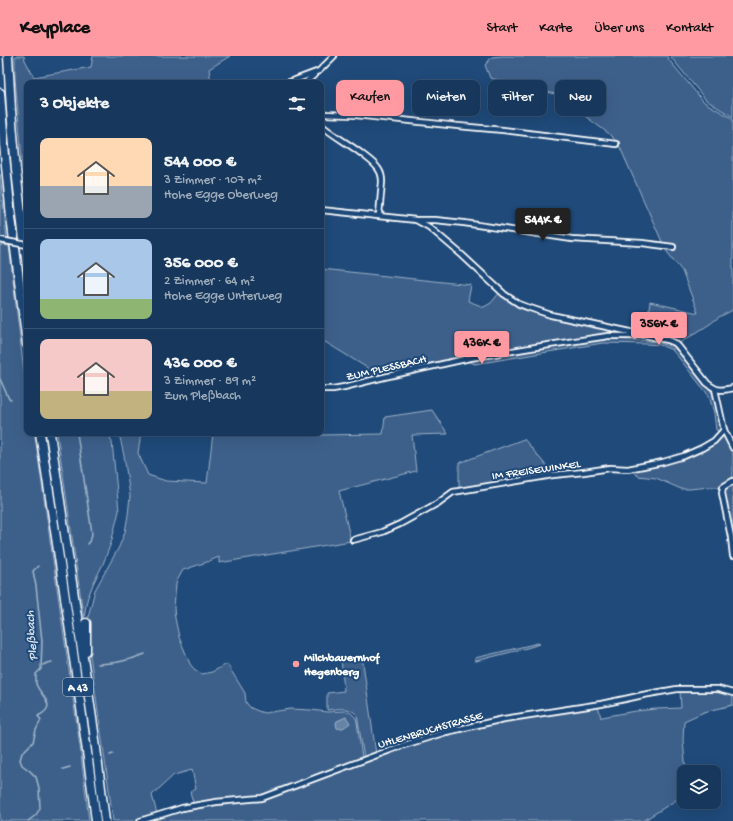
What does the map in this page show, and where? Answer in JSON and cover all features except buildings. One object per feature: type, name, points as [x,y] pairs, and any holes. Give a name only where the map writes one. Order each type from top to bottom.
[{"type":"highway","points":[[8,56],[10,110],[24,241]]},
{"type":"highway","points":[[0,93],[11,217],[24,320]]},
{"type":"highway","name":"A 43","points":[[40,436],[59,553],[96,821]]},
{"type":"highway","name":"A 43","points":[[50,436],[85,668],[105,821]]},
{"type":"highway","points":[[85,668],[86,623]]},
{"type":"street","points":[[308,80],[334,56]]},
{"type":"street","points":[[295,80],[319,71]]},
{"type":"street","points":[[324,114],[355,115],[503,130],[616,144]]},
{"type":"street","points":[[324,127],[354,148],[378,168],[382,177],[379,215]]},
{"type":"street","points":[[324,210],[416,220],[464,223],[572,238],[642,243],[673,247]]},
{"type":"street","points":[[416,220],[428,227],[462,255],[504,294],[519,304],[552,315],[668,340],[678,346],[706,383],[716,390],[733,388]]},
{"type":"street","points":[[0,240],[24,244]]},
{"type":"street","name":"ZUM PLESSBACH","points":[[324,389],[344,387],[470,358],[536,347],[608,336],[646,336]]},
{"type":"street","points":[[716,390],[724,430],[733,448]]},
{"type":"street","name":"IM FREISEWINKEL","points":[[353,540],[382,532],[405,522],[438,503],[453,492],[610,468],[628,469],[663,462],[684,456],[702,448],[714,440],[724,430]]},
{"type":"street","points":[[733,481],[723,487],[722,493],[731,537],[733,556]]},
{"type":"street","name":"UHLENBRUCHSTRASSE","points":[[140,821],[182,808],[216,802],[262,798],[401,746],[446,732],[480,724],[677,690],[718,689],[733,693]]},
{"type":"shaded area","points":[[15,56],[24,56],[34,77],[91,67],[93,56],[230,56],[209,69],[211,80],[24,80],[24,182],[15,78]]},
{"type":"shaded area","points":[[667,56],[704,102],[733,119],[733,308],[731,311],[719,317],[680,343],[666,338],[645,335],[650,302],[698,313],[682,271],[664,248],[618,143],[608,133],[585,116],[606,116],[606,80],[555,80],[555,94],[547,92],[547,80],[498,80],[490,78],[485,65],[492,57]]},
{"type":"shaded area","points":[[670,56],[733,56],[733,117],[706,100]]},
{"type":"shaded area","points":[[0,174],[7,240],[0,239]]},
{"type":"shaded area","points":[[0,245],[9,246],[24,371],[24,436],[35,436],[80,746],[89,821],[0,821]]},
{"type":"shaded area","points":[[324,269],[471,285],[468,301],[484,307],[491,303],[500,292],[513,303],[527,310],[615,331],[614,334],[536,346],[382,377],[324,341]]},
{"type":"shaded area","points":[[615,339],[655,342],[678,351],[714,395],[719,413],[721,432],[716,430],[714,413],[709,396],[672,350],[660,345],[603,343],[475,364],[465,360],[587,341]]},
{"type":"shaded area","points":[[432,410],[448,434],[412,435],[416,471],[339,491],[351,541],[219,563],[219,557],[183,570],[176,584],[174,608],[179,637],[190,664],[194,669],[202,674],[212,672],[227,664],[245,693],[246,702],[248,705],[251,708],[264,713],[291,709],[350,712],[356,718],[362,758],[262,797],[231,798],[194,805],[190,792],[196,789],[192,770],[174,775],[152,795],[157,814],[136,821],[113,821],[88,641],[88,617],[95,590],[119,547],[125,532],[128,515],[130,496],[120,436],[141,436],[138,453],[148,475],[166,481],[207,483],[213,436],[324,436],[383,434],[385,417]]},
{"type":"shaded area","points":[[726,431],[733,444],[733,542],[724,495],[724,490],[727,487],[681,489],[656,478],[638,476],[630,469],[685,458],[715,444]]},
{"type":"shaded area","points":[[57,436],[109,436],[112,442],[119,511],[111,543],[88,597],[84,620]]},
{"type":"shaded area","points":[[524,439],[548,468],[550,474],[459,488],[459,463]]},
{"type":"shaded area","points":[[538,643],[540,644],[475,661],[475,658]]},
{"type":"shaded area","points":[[362,656],[376,754],[364,758],[357,715],[351,710],[347,709],[327,710],[327,693],[344,691],[341,658]]},
{"type":"shaded area","points":[[680,690],[718,690],[733,694],[733,705],[704,712],[684,721],[683,740],[685,765],[677,765],[677,799],[643,821],[147,821],[219,803],[240,801],[251,802],[269,797],[413,743],[447,735],[467,728],[598,706],[601,718],[636,711],[681,708]]},
{"type":"shaded area","points":[[346,717],[350,723],[342,728],[337,728],[337,721]]},
{"type":"waterway","name":"Pleßbach","points":[[0,379],[9,399],[11,400]]},
{"type":"waterway","name":"Pleßbach","points":[[77,436],[92,533],[91,539],[87,544]]},
{"type":"waterway","name":"Pleßbach","points":[[28,821],[36,815],[40,808],[39,788],[36,777],[22,765],[20,760],[22,753],[33,742],[36,730],[41,720],[38,716],[47,709],[48,705],[36,684],[36,674],[41,669],[42,641],[33,571],[38,566]]},
{"type":"waterway","points":[[98,664],[122,661],[145,654]]},
{"type":"waterway","points":[[43,665],[52,662]]},
{"type":"waterway","points":[[63,769],[70,767]]},
{"type":"place","name":"Milchbauernhof Hegenberg","points":[[296,664]]}]
